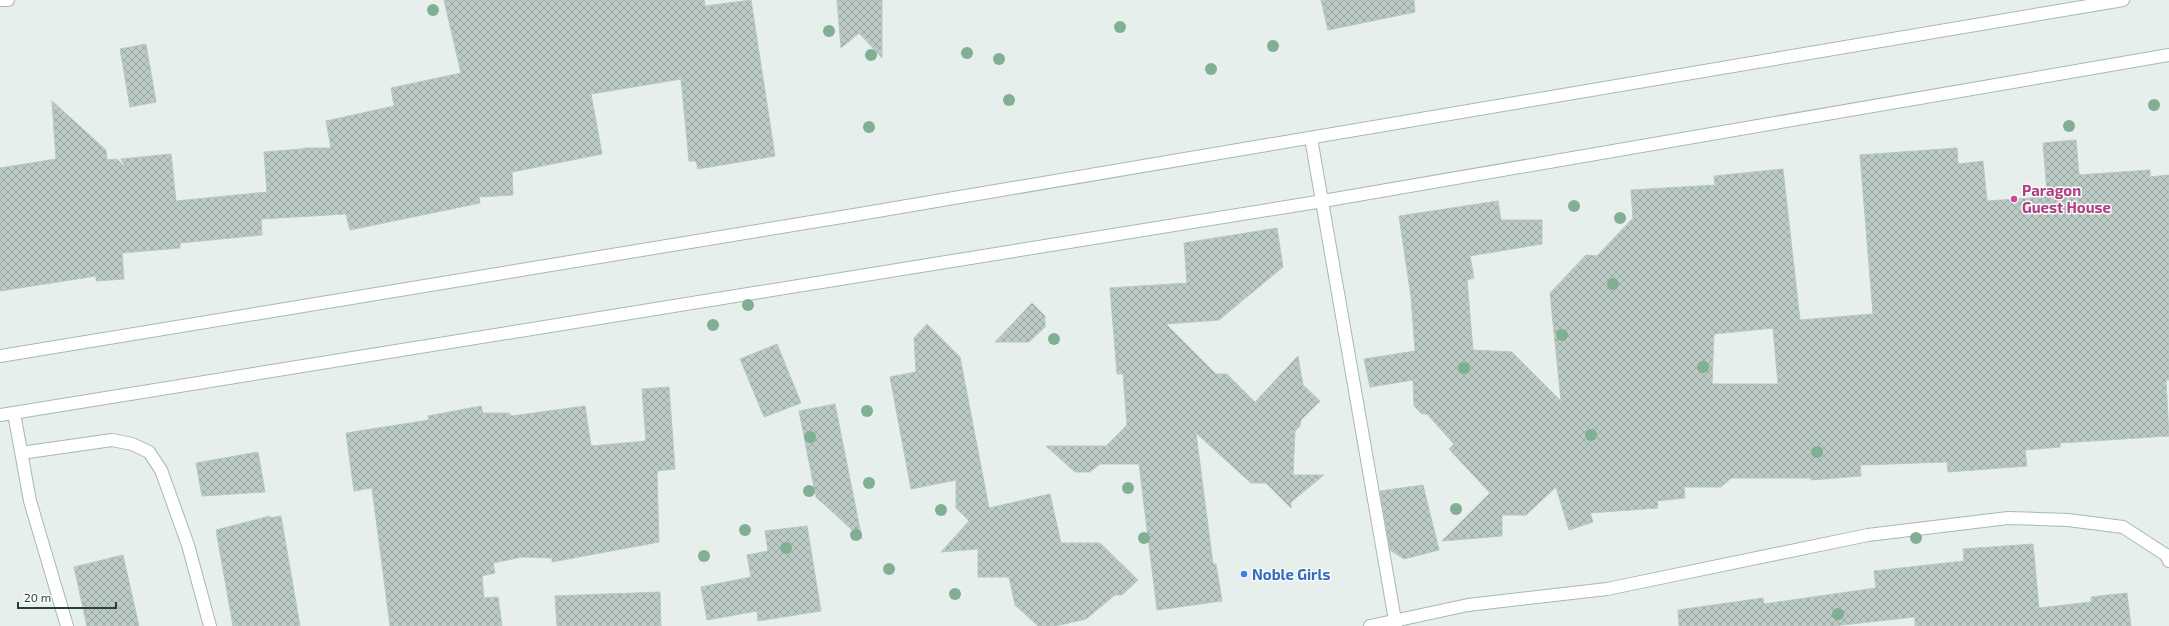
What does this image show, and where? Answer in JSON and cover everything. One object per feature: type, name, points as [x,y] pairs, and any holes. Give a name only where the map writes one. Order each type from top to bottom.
[{"type":"street","points":[[0,0],[8,0]]},
{"type":"street","points":[[0,356],[1311,138],[2123,0]]},
{"type":"street","points":[[0,416],[1323,201],[2169,55]]},
{"type":"street","points":[[1311,138],[1395,623]]},
{"type":"street","points":[[14,413],[30,501],[67,626]]},
{"type":"street","points":[[21,453],[112,440],[132,444],[149,452],[161,470],[188,545],[210,626]]},
{"type":"street","points":[[1370,626],[1395,623],[1468,605],[1607,589],[1868,535],[2008,518],[2068,520],[2123,527],[2166,554],[2169,561]]},
{"type":"building","points":[[444,0],[704,0],[705,6],[751,0],[775,156],[698,169],[696,161],[689,161],[681,79],[591,94],[602,154],[512,172],[513,195],[479,197],[480,203],[350,230],[346,214],[261,219],[262,235],[180,243],[180,248],[122,253],[124,279],[96,281],[96,276],[0,291],[0,168],[56,159],[52,101],[106,150],[107,160],[117,159],[126,168],[121,159],[171,154],[176,201],[267,192],[264,152],[304,148],[331,148],[326,121],[394,106],[391,88],[461,73]]},
{"type":"building","points":[[837,0],[882,0],[882,58],[859,33],[841,48]]},
{"type":"building","points":[[1321,0],[1414,0],[1415,12],[1328,30]]},
{"type":"building","points":[[146,44],[156,102],[130,107],[120,49]]},
{"type":"building","points":[[2076,140],[2079,175],[2150,170],[2150,177],[2169,175],[2169,380],[2166,380],[2169,436],[2060,443],[2060,447],[2025,450],[2027,466],[1948,472],[1947,462],[1860,465],[1861,476],[1811,480],[1811,478],[1731,478],[1721,487],[1684,487],[1685,498],[1657,501],[1658,508],[1590,513],[1593,522],[1569,530],[1556,487],[1526,515],[1502,515],[1502,536],[1442,541],[1490,493],[1449,449],[1454,444],[1427,414],[1422,414],[1414,406],[1413,380],[1370,387],[1364,359],[1415,351],[1411,297],[1399,216],[1498,201],[1501,220],[1542,220],[1542,244],[1470,256],[1474,278],[1467,280],[1473,350],[1512,352],[1561,401],[1550,293],[1586,255],[1597,256],[1633,218],[1631,190],[1715,185],[1714,176],[1783,169],[1800,320],[1873,314],[1860,155],[1957,148],[1958,164],[1983,161],[1987,201],[2045,197],[2045,193],[2047,193],[2043,143]],"holes":[[[1773,328],[1778,384],[1712,384],[1714,334]]]},
{"type":"building","points":[[1277,228],[1283,267],[1219,320],[1166,324],[1216,374],[1227,374],[1255,402],[1298,356],[1303,385],[1320,401],[1301,420],[1300,426],[1295,431],[1293,475],[1324,475],[1291,502],[1291,508],[1266,483],[1251,483],[1196,433],[1213,564],[1216,564],[1222,601],[1157,610],[1139,464],[1100,464],[1090,472],[1075,472],[1046,446],[1106,446],[1127,425],[1123,374],[1117,374],[1110,288],[1187,283],[1184,243]]},
{"type":"building","points":[[1032,303],[1045,316],[1045,327],[1029,342],[995,342]]},
{"type":"building","points":[[927,324],[960,357],[989,508],[1050,494],[1061,543],[1100,543],[1138,580],[1122,595],[1115,595],[1086,619],[1056,626],[1038,626],[1015,605],[1009,577],[978,577],[978,549],[941,552],[969,521],[956,508],[956,480],[911,489],[890,377],[916,372],[914,338]]},
{"type":"building","points":[[777,344],[801,403],[764,417],[740,359]]},
{"type":"building","points":[[669,387],[675,469],[657,471],[659,542],[552,562],[552,558],[522,557],[493,563],[495,573],[482,576],[484,598],[498,597],[502,626],[390,626],[372,488],[354,491],[346,433],[429,420],[428,416],[481,406],[483,413],[509,413],[512,416],[585,406],[591,446],[646,441],[642,389]]},
{"type":"building","points":[[835,404],[862,539],[816,497],[799,411]]},
{"type":"building","points":[[258,452],[265,492],[202,496],[196,463]]},
{"type":"building","points":[[1423,485],[1439,550],[1404,559],[1390,550],[1380,491]]},
{"type":"building","points":[[270,516],[270,518],[281,516],[300,626],[233,626],[216,530]]},
{"type":"building","points":[[807,526],[821,611],[758,621],[757,611],[707,620],[701,587],[751,577],[747,555],[768,551],[765,531]]},
{"type":"building","points":[[2033,544],[2039,608],[2091,602],[2091,597],[2127,593],[2131,626],[1915,626],[1915,617],[1833,626],[1679,626],[1678,610],[1763,598],[1764,604],[1876,588],[1874,571],[1964,561],[1963,549]]},
{"type":"building","points":[[123,555],[139,626],[87,626],[74,567]]},
{"type":"building","points":[[660,592],[661,626],[557,626],[555,596]]},
{"type":"place","name":"Paragon Guest House","points":[[2014,199]]},
{"type":"place","name":"Noble Girls","points":[[1244,574]]}]
